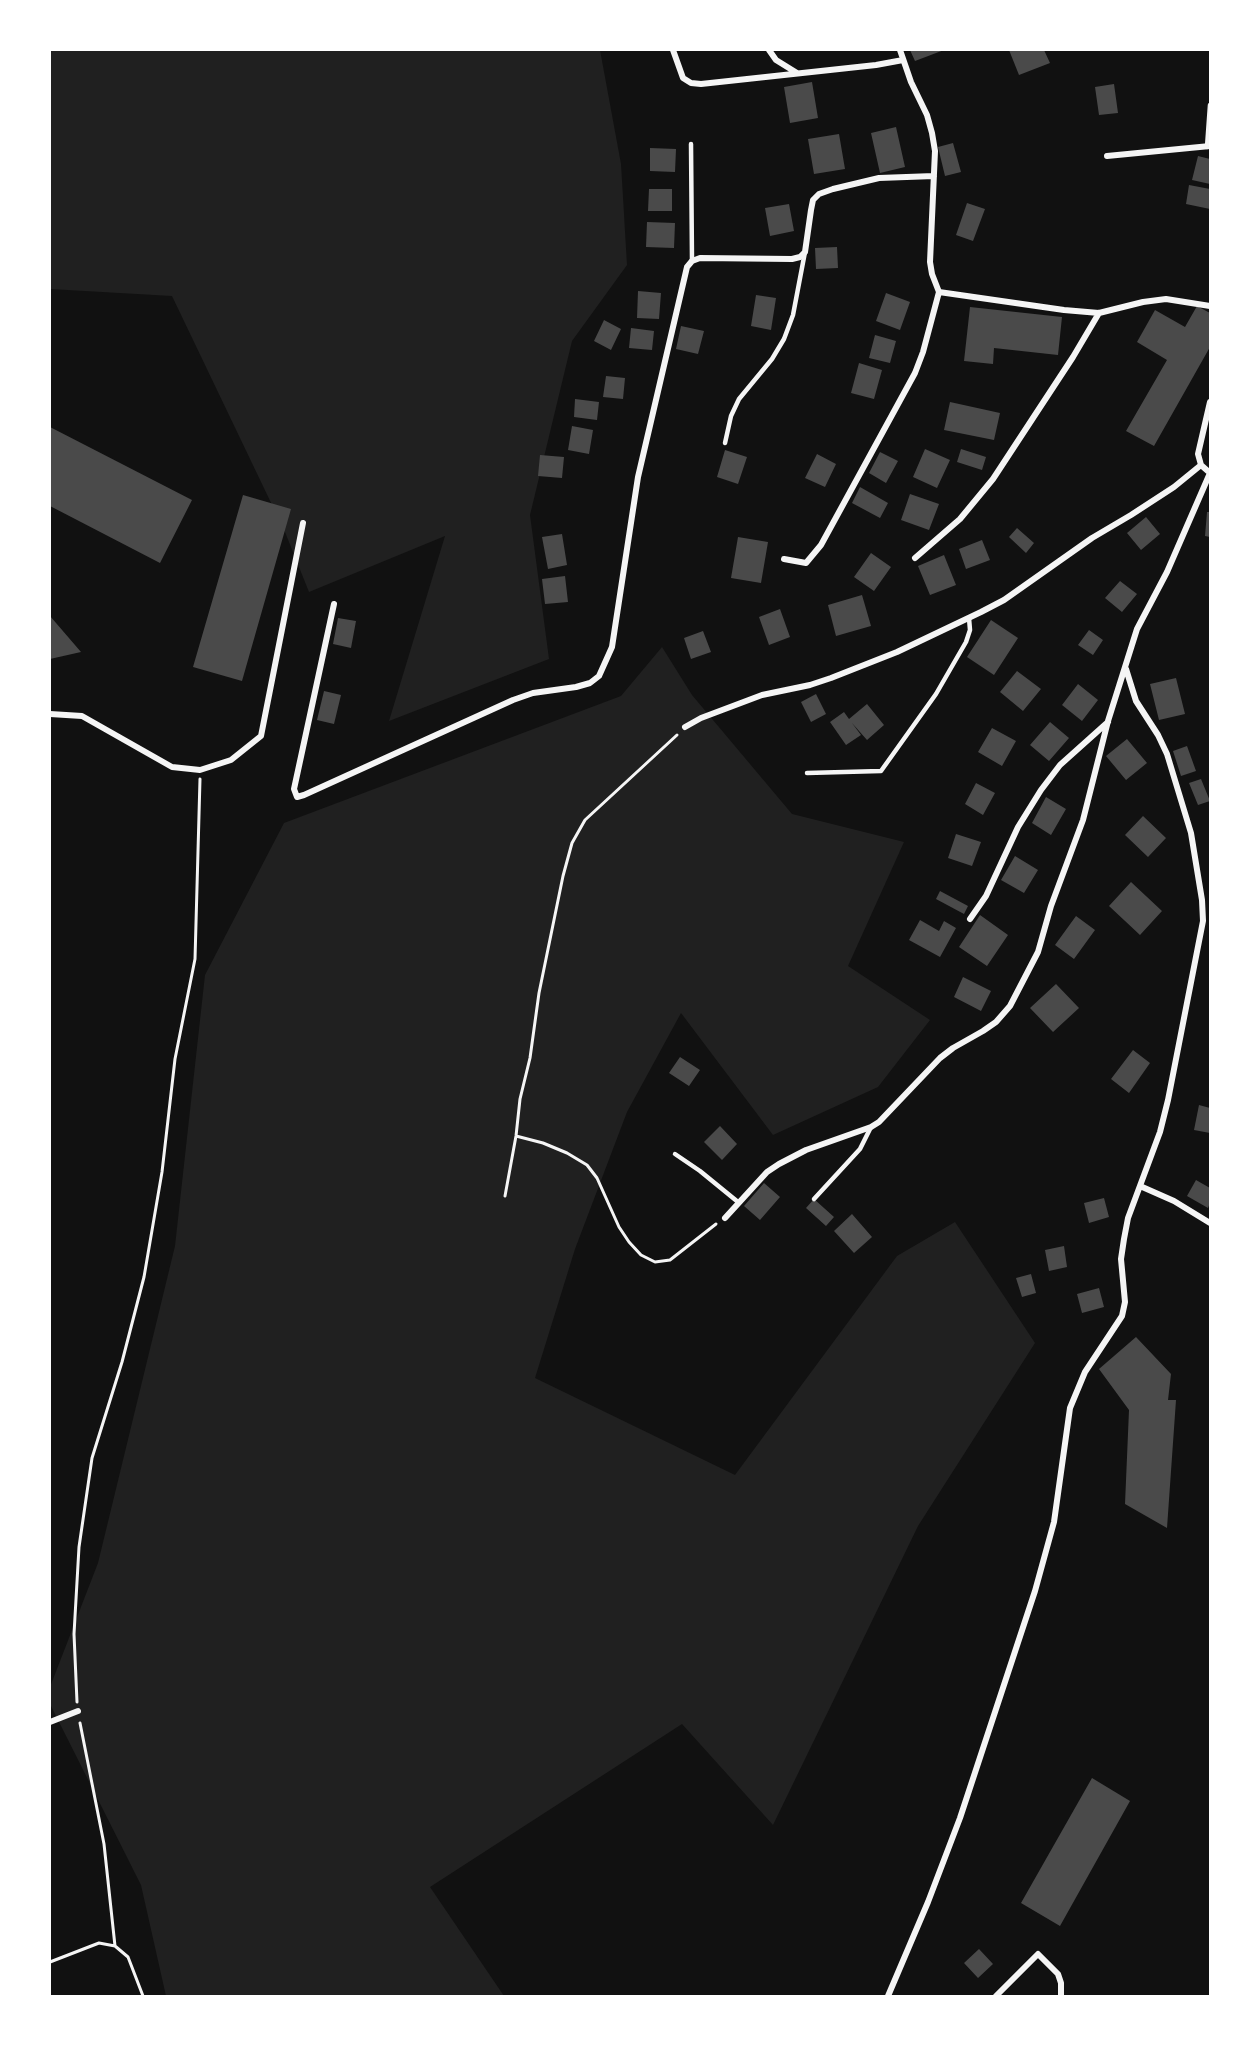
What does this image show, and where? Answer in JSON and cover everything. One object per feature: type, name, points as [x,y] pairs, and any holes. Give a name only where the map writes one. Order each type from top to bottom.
[{"type":"street","points":[[674,50],[683,78],[701,84],[903,60]]},
{"type":"street","points":[[769,50],[776,60],[797,73]]},
{"type":"street","points":[[784,559],[806,563],[822,545],[915,373],[939,292],[930,262],[935,151],[927,115],[900,50]]},
{"type":"street","points":[[1107,156],[1209,147]]},
{"type":"street","points":[[334,604],[294,789],[297,796],[304,795],[513,700],[533,693],[576,687],[590,683],[600,676],[612,647],[628,536],[648,430],[668,357],[687,267],[692,261],[700,258],[792,259],[806,252],[813,200],[819,194],[879,178],[934,176]]},
{"type":"street","points":[[939,292],[1099,313],[1166,299],[1210,306]]},
{"type":"street","points":[[915,558],[960,519],[993,479],[1099,313]]},
{"type":"street","points":[[725,1218],[767,1172],[779,1164],[826,1142],[871,1127],[890,1112],[940,1058],[996,1022],[1010,1006],[1043,939],[1051,906],[1083,820],[1108,722],[1137,629],[1167,572],[1210,473],[1201,465],[1198,454],[1210,402]]},
{"type":"street","points":[[685,727],[701,718],[752,698],[831,678],[897,652],[969,618],[1004,600],[1092,538],[1174,487],[1201,465]]},
{"type":"street","points":[[50,714],[82,716],[172,767],[201,770],[231,760],[261,736],[303,523]]},
{"type":"street","points":[[888,1996],[928,1902],[960,1818],[1035,1591],[1054,1522],[1066,1429],[1077,1390],[1084,1372],[1122,1316],[1125,1302],[1121,1259],[1128,1218],[1160,1132],[1203,921],[1202,900],[1191,833],[1167,754],[1158,735],[1136,701],[1129,685],[1126,669]]},
{"type":"street","points":[[970,919],[986,896],[1018,827],[1041,790],[1060,765],[1108,722]]},
{"type":"street","points":[[1140,1186],[1174,1201],[1210,1223]]},
{"type":"street","points":[[50,1722],[78,1711]]},
{"type":"street","points":[[996,1996],[1038,1954],[1058,1974],[1062,1983],[1061,1996]]},
{"type":"lane","points":[[1209,147],[1210,105]]},
{"type":"lane","points":[[691,144],[692,261]]},
{"type":"lane","points":[[725,443],[731,416],[739,399],[772,359],[784,339],[793,315],[806,252]]},
{"type":"lane","points":[[807,773],[880,771],[936,694],[966,642],[970,630],[969,618]]},
{"type":"lane","points":[[814,1199],[860,1149],[871,1127]]},
{"type":"lane","points":[[675,1154],[700,1171],[738,1203]]},
{"type":"path","points":[[505,1196],[520,1099],[530,1058],[539,993],[572,843],[585,820],[685,727]]},
{"type":"path","points":[[116,1946],[104,1844],[78,1711],[74,1634],[79,1547],[92,1458],[122,1362],[144,1276],[162,1172],[174,1059],[195,959],[201,770]]},
{"type":"path","points":[[516,1136],[543,1143],[586,1165],[597,1178],[619,1227],[629,1242],[641,1255],[655,1262],[670,1260],[725,1218]]},
{"type":"path","points":[[50,1962],[99,1942],[116,1946],[128,1957],[143,1996]]},
{"type":"shaded area","points":[[50,50],[600,50],[621,164],[627,265],[572,341],[530,515],[549,659],[389,721],[445,536],[309,592],[285,532],[172,296],[50,289]]},
{"type":"shaded area","points":[[662,647],[692,695],[792,814],[904,842],[848,966],[930,1020],[878,1087],[773,1135],[681,1013],[627,1112],[575,1249],[535,1378],[735,1475],[897,1256],[955,1222],[1035,1343],[918,1526],[773,1825],[682,1724],[430,1887],[504,1996],[166,1996],[141,1885],[50,1704],[50,1687],[98,1563],[175,1246],[205,975],[284,823],[621,696]]},
{"type":"building","points":[[910,50],[944,50],[915,61]]},
{"type":"building","points":[[1009,50],[1044,50],[1050,63],[1019,75]]},
{"type":"building","points":[[812,82],[818,118],[790,123],[784,87]]},
{"type":"building","points":[[1114,84],[1118,113],[1099,115],[1095,87]]},
{"type":"building","points":[[896,127],[905,167],[880,173],[871,133]]},
{"type":"building","points":[[839,134],[845,169],[814,174],[808,139]]},
{"type":"building","points":[[953,143],[961,172],[945,176],[938,147]]},
{"type":"building","points":[[650,148],[676,149],[675,172],[650,171]]},
{"type":"building","points":[[1198,156],[1210,159],[1210,184],[1192,180]]},
{"type":"building","points":[[1189,185],[1210,189],[1210,209],[1186,204]]},
{"type":"building","points":[[649,189],[672,189],[672,211],[648,211]]},
{"type":"building","points":[[967,203],[985,209],[973,241],[956,235]]},
{"type":"building","points":[[789,204],[794,231],[770,236],[765,208]]},
{"type":"building","points":[[647,222],[675,223],[674,248],[646,247]]},
{"type":"building","points":[[837,247],[838,268],[816,269],[815,248]]},
{"type":"building","points":[[638,291],[661,293],[659,319],[637,318]]},
{"type":"building","points":[[886,293],[910,302],[900,330],[876,321]]},
{"type":"building","points":[[756,295],[776,298],[771,330],[751,326]]},
{"type":"building","points":[[1197,306],[1210,313],[1210,347],[1154,446],[1126,431],[1167,360],[1137,342],[1155,310],[1185,327]]},
{"type":"building","points":[[970,307],[1062,317],[1058,355],[994,348],[993,364],[964,361]]},
{"type":"building","points":[[604,320],[621,329],[611,350],[594,341]]},
{"type":"building","points":[[681,326],[704,331],[698,354],[676,349]]},
{"type":"building","points":[[631,328],[654,331],[652,350],[629,348]]},
{"type":"building","points":[[875,335],[896,341],[890,363],[869,358]]},
{"type":"building","points":[[859,363],[882,370],[874,399],[851,393]]},
{"type":"building","points":[[606,376],[625,378],[623,399],[603,397]]},
{"type":"building","points":[[575,399],[599,402],[597,420],[574,417]]},
{"type":"building","points":[[950,402],[1000,413],[994,440],[944,430]]},
{"type":"building","points":[[572,426],[593,430],[589,454],[568,450]]},
{"type":"building","points":[[50,427],[192,500],[160,563],[50,506]]},
{"type":"building","points":[[925,449],[950,460],[937,488],[913,477]]},
{"type":"building","points":[[961,449],[986,457],[982,470],[957,462]]},
{"type":"building","points":[[725,450],[747,457],[738,484],[717,477]]},
{"type":"building","points":[[880,452],[898,461],[886,483],[869,473]]},
{"type":"building","points":[[817,454],[836,464],[825,487],[805,478]]},
{"type":"building","points":[[540,455],[564,457],[562,478],[538,476]]},
{"type":"building","points":[[860,487],[888,503],[880,518],[852,503]]},
{"type":"building","points":[[910,494],[939,504],[929,530],[901,520]]},
{"type":"building","points":[[243,495],[291,509],[242,681],[193,667]]},
{"type":"building","points":[[1207,512],[1210,512],[1210,537],[1205,536]]},
{"type":"building","points":[[1146,517],[1160,534],[1141,550],[1127,533]]},
{"type":"building","points":[[1017,528],[1034,543],[1026,553],[1009,537]]},
{"type":"building","points":[[562,534],[567,565],[548,569],[542,537]]},
{"type":"building","points":[[738,537],[768,542],[761,583],[731,578]]},
{"type":"building","points":[[982,540],[990,560],[966,569],[959,549]]},
{"type":"building","points":[[871,553],[891,567],[874,591],[854,577]]},
{"type":"building","points":[[944,555],[956,585],[930,595],[918,566]]},
{"type":"building","points":[[565,576],[568,602],[545,604],[542,579]]},
{"type":"building","points":[[1120,581],[1137,594],[1122,612],[1105,598]]},
{"type":"building","points":[[862,595],[871,626],[836,636],[828,605]]},
{"type":"building","points":[[780,609],[790,637],[769,645],[759,617]]},
{"type":"building","points":[[50,616],[81,652],[50,659]]},
{"type":"building","points":[[338,618],[356,621],[351,648],[333,644]]},
{"type":"building","points":[[991,620],[1018,638],[994,675],[967,657]]},
{"type":"building","points":[[1089,630],[1103,640],[1093,655],[1078,645]]},
{"type":"building","points":[[703,631],[711,652],[691,659],[684,638]]},
{"type":"building","points":[[1017,671],[1041,689],[1023,711],[1000,692]]},
{"type":"building","points":[[1176,678],[1185,714],[1159,720],[1150,684]]},
{"type":"building","points":[[1078,684],[1098,700],[1082,721],[1062,705]]},
{"type":"building","points":[[324,691],[341,695],[334,724],[317,720]]},
{"type":"building","points":[[816,694],[826,714],[811,722],[801,702]]},
{"type":"building","points":[[867,704],[884,725],[867,740],[852,723],[861,735],[846,745],[830,722],[844,712],[849,719]]},
{"type":"building","points":[[1050,722],[1069,738],[1049,761],[1030,745]]},
{"type":"building","points":[[992,728],[1016,741],[1002,766],[978,752]]},
{"type":"building","points":[[1127,739],[1147,763],[1126,780],[1106,756]]},
{"type":"building","points":[[1187,746],[1196,771],[1181,776],[1173,751]]},
{"type":"building","points":[[1201,779],[1210,801],[1198,805],[1189,783]]},
{"type":"building","points":[[976,783],[995,793],[983,815],[965,804]]},
{"type":"building","points":[[1046,797],[1066,809],[1051,835],[1032,823]]},
{"type":"building","points":[[1143,816],[1166,838],[1148,857],[1125,835]]},
{"type":"building","points":[[956,834],[981,842],[972,866],[948,858]]},
{"type":"building","points":[[1015,856],[1038,870],[1024,893],[1001,880]]},
{"type":"building","points":[[1131,882],[1162,911],[1140,935],[1109,906]]},
{"type":"building","points":[[940,891],[968,906],[964,914],[936,899]]},
{"type":"building","points":[[980,915],[1008,935],[987,966],[959,947]]},
{"type":"building","points":[[1076,916],[1095,930],[1074,959],[1055,945]]},
{"type":"building","points":[[920,920],[939,931],[944,921],[956,928],[940,957],[909,940]]},
{"type":"building","points":[[963,977],[991,991],[981,1011],[954,997]]},
{"type":"building","points":[[1056,984],[1079,1008],[1053,1032],[1030,1008]]},
{"type":"building","points":[[1133,1050],[1150,1063],[1129,1093],[1111,1079]]},
{"type":"building","points":[[680,1057],[700,1070],[689,1086],[669,1073]]},
{"type":"building","points":[[1199,1105],[1210,1108],[1210,1133],[1194,1130]]},
{"type":"building","points":[[720,1126],[737,1144],[722,1160],[704,1142]]},
{"type":"building","points":[[1196,1180],[1210,1188],[1208,1208],[1187,1196]]},
{"type":"building","points":[[764,1183],[780,1197],[760,1220],[744,1206]]},
{"type":"building","points":[[1104,1198],[1109,1217],[1089,1223],[1084,1203]]},
{"type":"building","points":[[814,1199],[834,1217],[826,1226],[806,1208]]},
{"type":"building","points":[[852,1214],[872,1237],[854,1253],[834,1231]]},
{"type":"building","points":[[1064,1246],[1067,1267],[1049,1271],[1045,1250]]},
{"type":"building","points":[[1031,1274],[1036,1293],[1022,1297],[1016,1278]]},
{"type":"building","points":[[1099,1288],[1104,1307],[1082,1313],[1077,1294]]},
{"type":"building","points":[[1136,1337],[1171,1374],[1168,1400],[1176,1400],[1167,1528],[1125,1504],[1129,1410],[1099,1369]]},
{"type":"building","points":[[1092,1778],[1130,1801],[1060,1926],[1021,1903]]},
{"type":"building","points":[[979,1949],[993,1964],[978,1978],[964,1963]]}]
